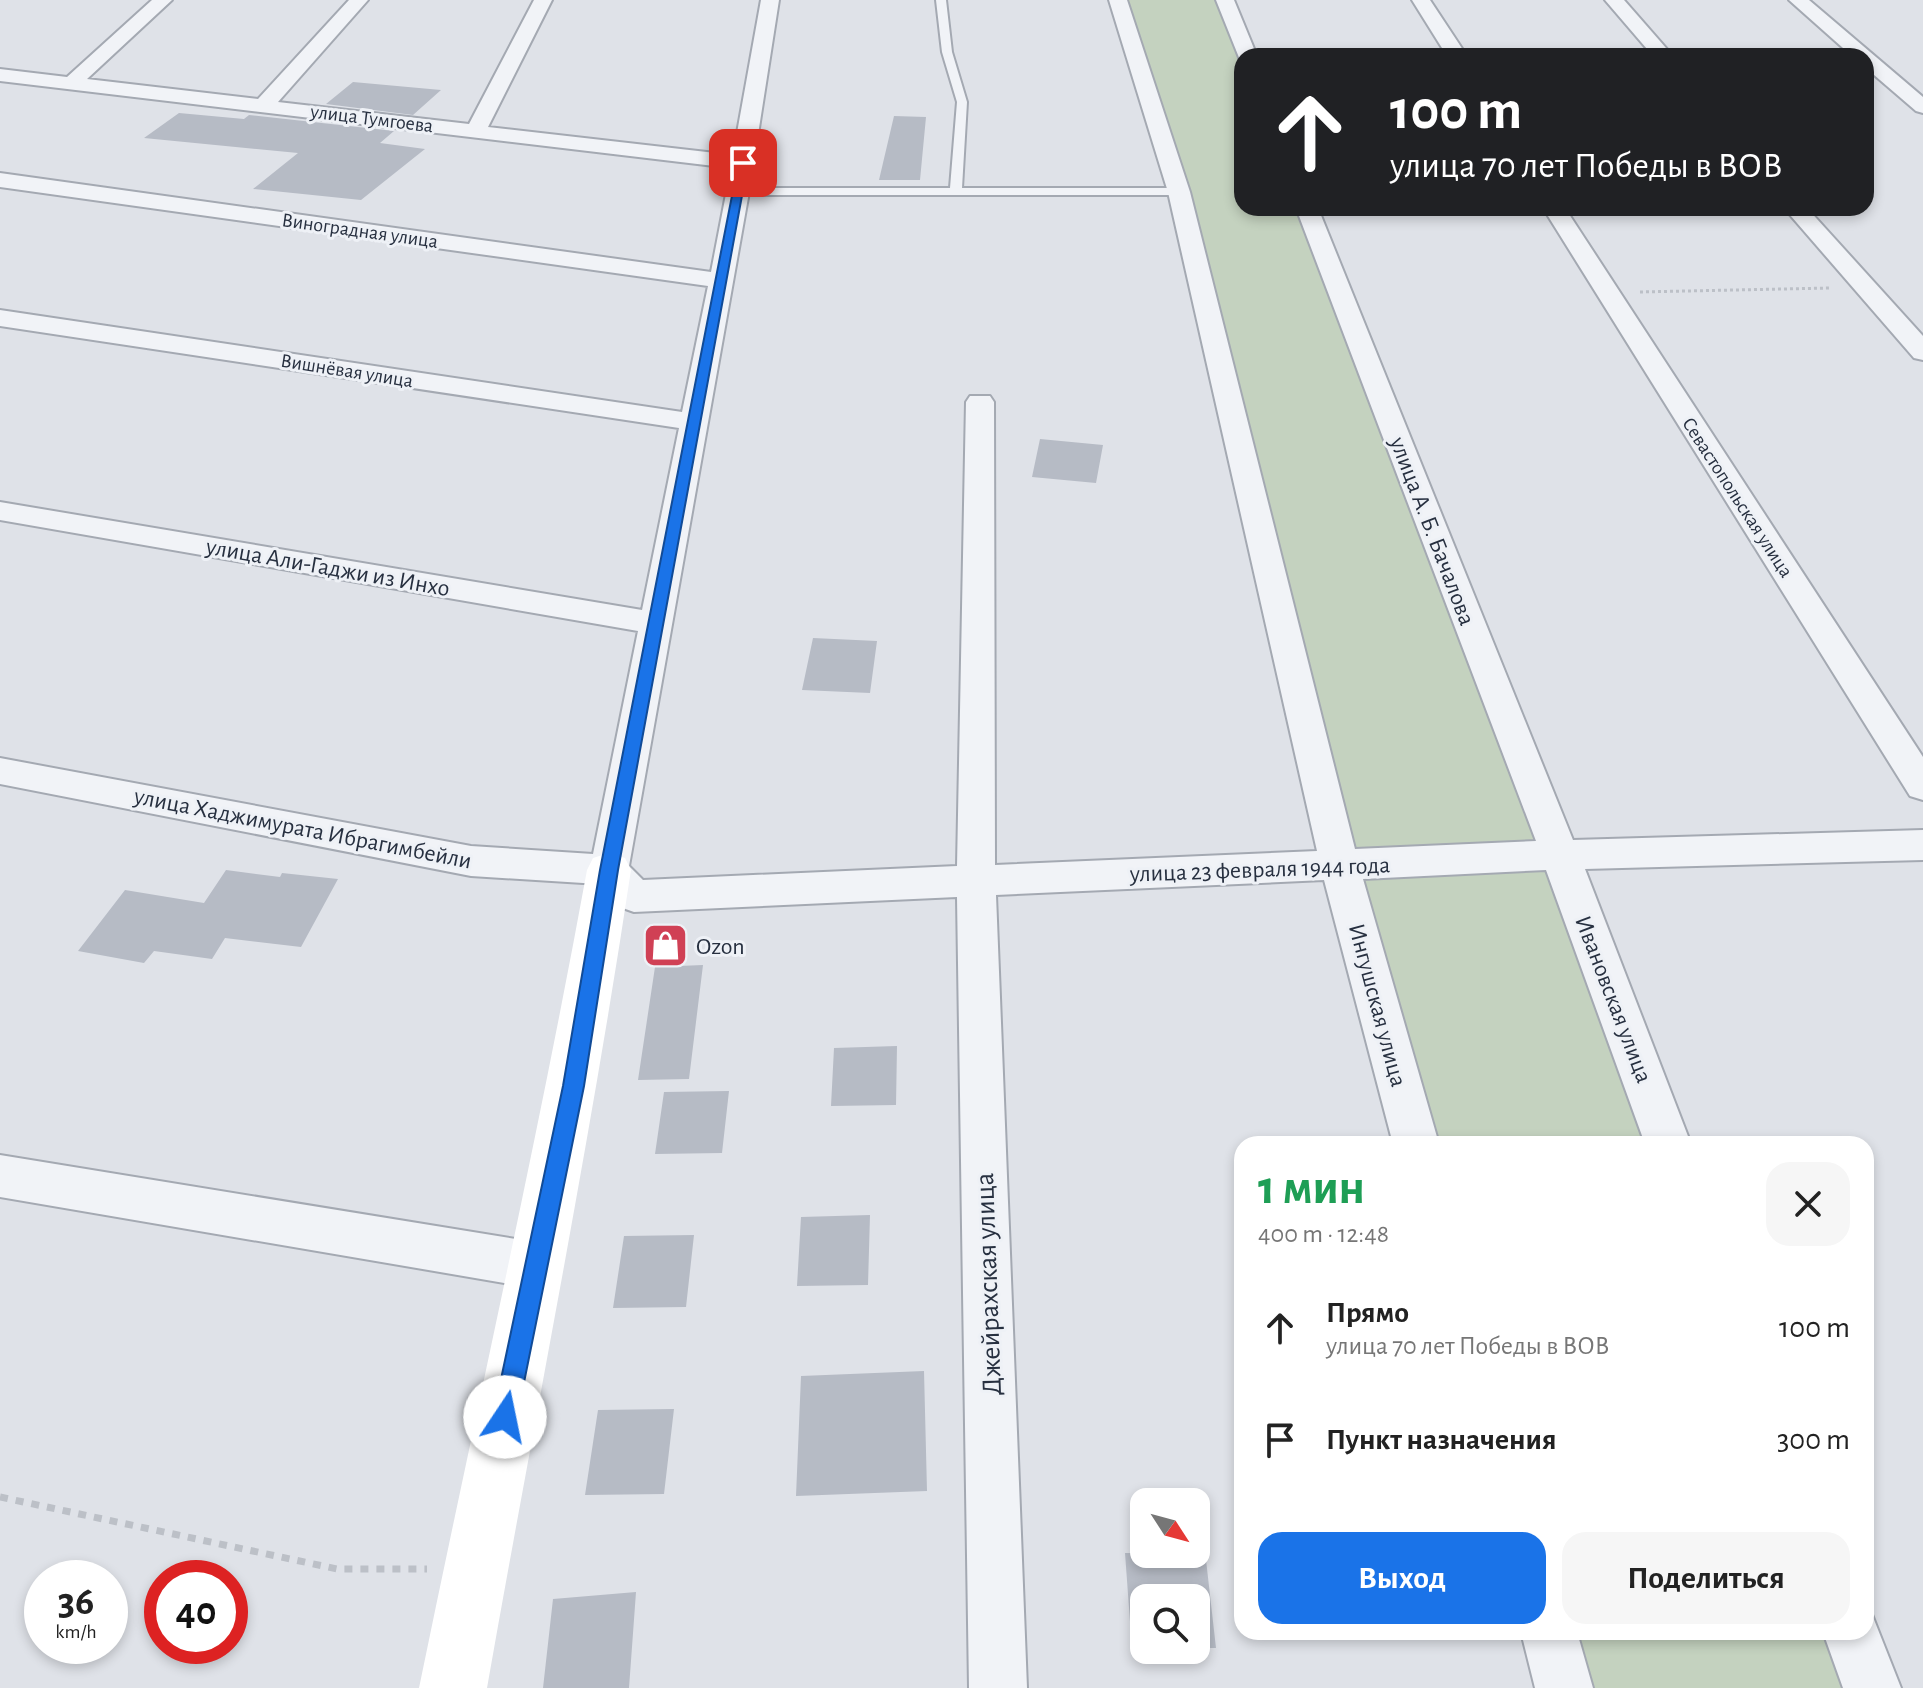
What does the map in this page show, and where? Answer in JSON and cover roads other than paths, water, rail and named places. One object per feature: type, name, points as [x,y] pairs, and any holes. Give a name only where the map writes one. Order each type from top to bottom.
[{"type":"street","points":[[73,82],[163,0]]},
{"type":"street","points":[[264,105],[359,0]]},
{"type":"street","points":[[476,130],[543,0]]},
{"type":"street","points":[[453,1688],[534,1265],[573,1086],[609,870],[738,192],[770,0]]},
{"type":"street","name":"Ингушская улица","points":[[1118,0],[1179,192],[1340,867],[1414,1136]]},
{"type":"street","points":[[1225,0],[1244,48]]},
{"type":"street","points":[[1421,0],[1452,48]]},
{"type":"street","points":[[1614,0],[1656,48]]},
{"type":"street","points":[[1798,0],[1854,48]]},
{"type":"street","points":[[1874,65],[1923,107]]},
{"type":"street","name":"улица Тумгоева","points":[[0,75],[743,163]]},
{"type":"street","name":"Виноградная улица","points":[[0,180],[721,281]]},
{"type":"street","name":"улица А. Б. Бачалова","points":[[1310,216],[1560,855]]},
{"type":"street","name":"Севастопольская улица","points":[[1559,216],[1923,786]]},
{"type":"street","points":[[1802,216],[1923,352]]},
{"type":"street","name":"Вишнёвая улица","points":[[0,318],[694,422]]},
{"type":"street","name":"Джейрахская улица","points":[[980,402],[976,881],[998,1688]]},
{"type":"street","name":"улица Али-Гаджи из Инхо","points":[[0,511],[656,623]]},
{"type":"street","name":"улица Хаджимурата Ибрагимбейли","points":[[0,771],[471,861],[609,870]]},
{"type":"street","name":"улица 23 февраля 1944 года","points":[[609,870],[634,896],[1560,855],[1923,845]]},
{"type":"street","name":"Ивановская улица","points":[[1560,855],[1665,1136]]},
{"type":"street","points":[[0,1176],[534,1265]]},
{"type":"street","points":[[1551,1640],[1564,1688]]},
{"type":"street","points":[[1854,1640],[1872,1688]]},
{"type":"lane","points":[[941,0],[947,52],[962,102],[956,192]]},
{"type":"lane","points":[[738,192],[1179,192]]},
{"type":"place","name":"Ozon","points":[[665,946]]}]
